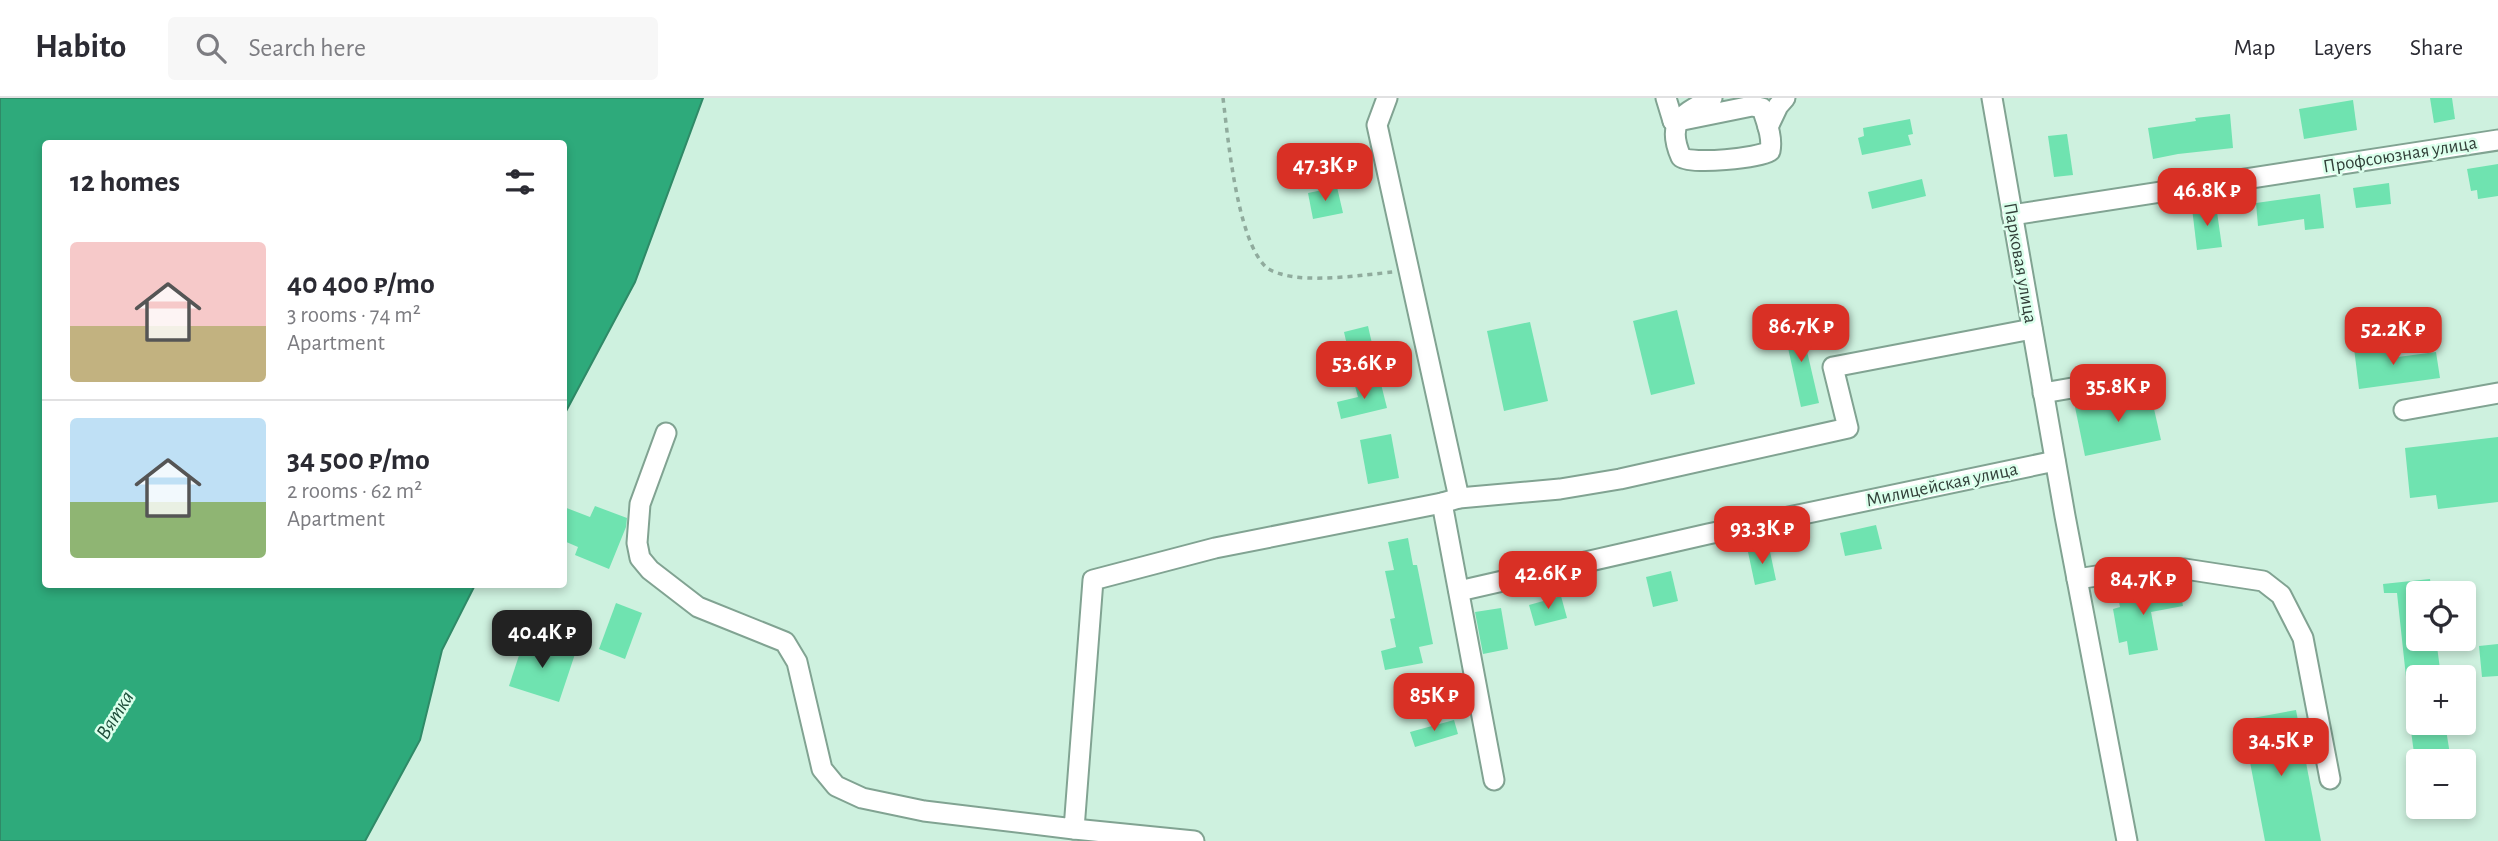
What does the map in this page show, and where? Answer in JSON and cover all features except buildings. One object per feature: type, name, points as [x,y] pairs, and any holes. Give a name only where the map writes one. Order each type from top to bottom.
[{"type":"street","points":[[1387,98],[1377,125],[1409,271],[1450,501],[1460,591],[1494,780]]},
{"type":"street","points":[[1671,112],[1752,106],[1763,111],[1778,106],[1784,98]]},
{"type":"street","name":"Парковая улица","points":[[1992,98],[2055,461],[2127,841]]},
{"type":"street","points":[[1671,112],[1688,111],[1713,99]]},
{"type":"street","points":[[1671,112],[1681,157],[1692,161],[1768,153],[1772,148],[1763,111]]},
{"type":"street","name":"Профсоюзная улица","points":[[2012,215],[2498,140]]},
{"type":"street","points":[[1074,829],[1093,580],[1215,548],[1450,501],[1560,489],[1620,479],[1848,428],[1833,367],[2032,329]]},
{"type":"street","points":[[2043,393],[2136,377]]},
{"type":"street","points":[[2404,410],[2498,393]]},
{"type":"street","points":[[666,433],[640,504],[637,544],[640,558],[650,570],[698,607],[785,642],[797,662],[822,769],[836,786],[862,798],[924,811],[1194,841]]},
{"type":"street","name":"Милицейская улица","points":[[1460,591],[1709,534],[2055,461]]},
{"type":"street","points":[[2077,579],[2142,569],[2185,569],[2263,581],[2281,595],[2303,638],[2330,779]]},
{"type":"path","points":[[1223,98],[1229,153],[1247,233],[1267,268],[1282,275],[1314,277],[1409,271]]},
{"type":"water","name":"Вятка","points":[[0,98],[703,98],[635,282],[567,409],[567,140],[42,140],[42,588],[473,588],[442,650],[420,740],[365,841],[0,841]]}]
